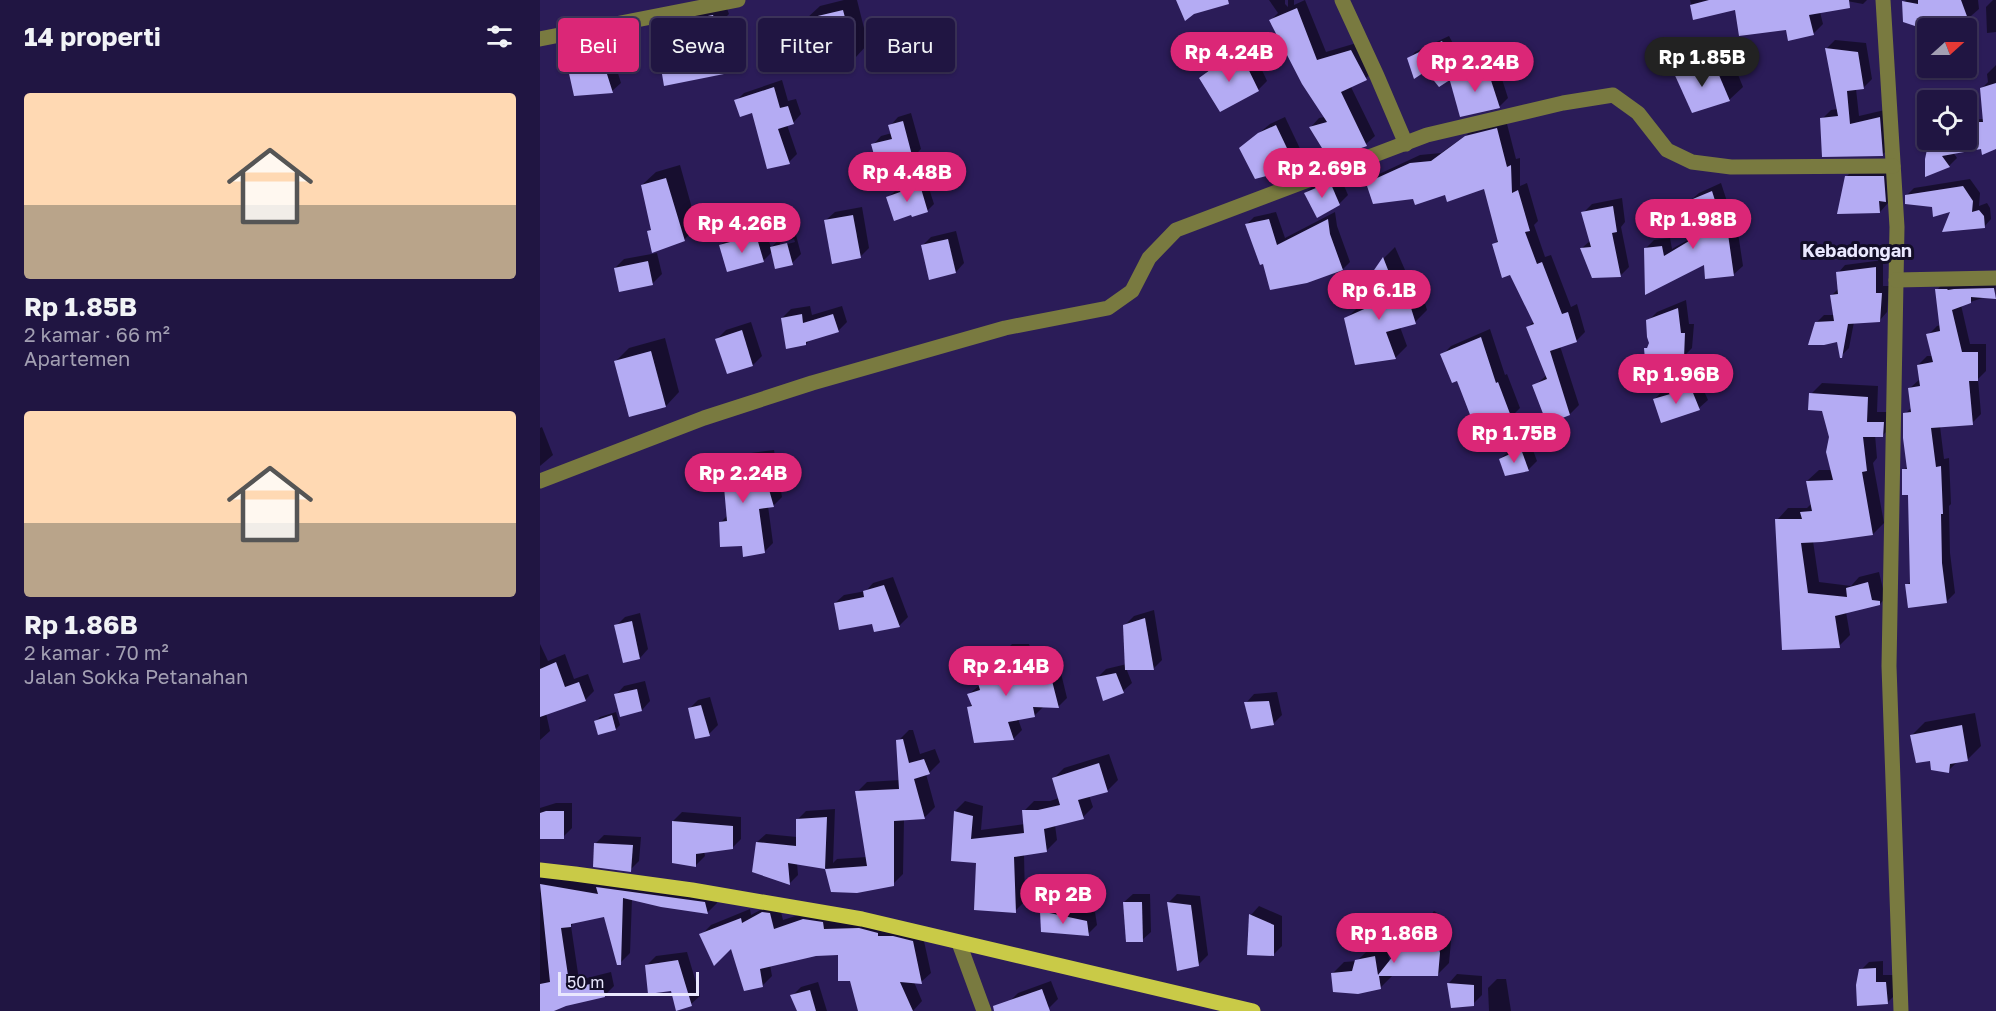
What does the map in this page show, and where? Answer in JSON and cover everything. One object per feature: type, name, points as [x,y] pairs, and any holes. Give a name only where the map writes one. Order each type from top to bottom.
[{"type":"main road","points":[[540,870],[692,890],[850,917],[1253,1011]]},
{"type":"street","points":[[540,39],[738,0]]},
{"type":"street","points":[[1342,0],[1406,144]]},
{"type":"street","points":[[1883,0],[1897,227],[1889,666],[1901,1011]]},
{"type":"street","points":[[540,481],[704,418],[812,383],[1005,328],[1108,308],[1132,291],[1149,258],[1176,230],[1427,135],[1563,103],[1613,94],[1638,113],[1667,150],[1692,162],[1731,167],[1893,166]]},
{"type":"street","points":[[1896,280],[1996,279]]},
{"type":"street","points":[[959,943],[984,1011]]},
{"type":"building","points":[[1176,0],[1228,0],[1229,4],[1194,14],[1185,21]]},
{"type":"building","points":[[1709,0],[1849,0],[1850,8],[1809,15],[1814,35],[1788,41],[1786,30],[1739,36],[1735,10],[1693,20],[1690,5]]},
{"type":"building","points":[[1918,0],[1961,0],[1968,18],[1917,18],[1917,26],[1915,26],[1903,22],[1902,1],[1918,4]]},
{"type":"building","points":[[1297,8],[1317,60],[1351,50],[1367,80],[1341,92],[1367,146],[1330,161],[1309,127],[1327,122],[1302,84],[1269,20]]},
{"type":"building","points":[[843,10],[845,18],[809,18]]},
{"type":"building","points":[[713,15],[714,18],[697,18]]},
{"type":"building","points":[[1442,41],[1459,74],[1439,87],[1426,71],[1414,79],[1407,58]]},
{"type":"building","points":[[1825,48],[1858,52],[1864,89],[1847,91],[1850,124],[1880,117],[1883,156],[1822,157],[1820,118],[1838,116]]},
{"type":"building","points":[[1240,52],[1259,91],[1220,112],[1199,78],[1225,59],[1227,61]]},
{"type":"building","points":[[1486,65],[1500,108],[1460,117],[1450,81]]},
{"type":"building","points":[[1716,68],[1730,101],[1692,113],[1673,71]]},
{"type":"building","points":[[569,72],[606,72],[613,93],[574,96]]},
{"type":"building","points":[[662,72],[724,72],[724,74],[664,86]]},
{"type":"building","points":[[1996,83],[1996,149],[1982,155],[1981,149],[1977,150],[1977,127],[1979,127],[1979,122],[1983,122],[1980,88]]},
{"type":"building","points":[[774,87],[780,108],[788,106],[794,124],[778,129],[790,164],[767,169],[752,113],[740,117],[734,100]]},
{"type":"building","points":[[903,121],[913,159],[878,169],[871,144],[892,139],[888,125]]},
{"type":"building","points":[[1276,125],[1295,165],[1280,176],[1278,173],[1255,179],[1239,148],[1258,133]]},
{"type":"building","points":[[1497,128],[1507,167],[1511,165],[1512,193],[1518,190],[1530,231],[1525,232],[1537,264],[1542,262],[1562,314],[1568,312],[1577,342],[1550,351],[1570,415],[1547,424],[1532,385],[1547,379],[1526,327],[1534,324],[1510,275],[1502,278],[1492,244],[1498,242],[1484,189],[1447,202],[1445,195],[1415,205],[1413,199],[1373,204],[1366,183],[1410,163],[1431,161],[1465,136]]},
{"type":"building","points":[[1927,150],[1975,150],[1942,156],[1950,167],[1925,177]]},
{"type":"building","points":[[1350,174],[1353,180],[1344,185],[1340,178]]},
{"type":"building","points":[[1845,176],[1884,176],[1886,202],[1879,201],[1880,213],[1837,214]]},
{"type":"building","points":[[666,178],[685,241],[652,253],[647,231],[651,230],[641,185]]},
{"type":"building","points":[[1330,182],[1340,205],[1317,218],[1304,193]]},
{"type":"building","points":[[920,185],[928,212],[894,221],[886,197]]},
{"type":"building","points":[[1963,186],[1973,201],[1972,212],[1979,210],[1984,216],[1985,228],[1942,232],[1950,212],[1933,217],[1932,207],[1905,204],[1905,195]]},
{"type":"building","points":[[1712,191],[1726,235],[1728,234],[1734,276],[1705,279],[1704,265],[1645,295],[1644,248],[1662,246],[1664,256],[1699,235],[1688,201]]},
{"type":"building","points":[[1613,206],[1617,232],[1612,233],[1621,277],[1592,278],[1580,248],[1591,247],[1581,212]]},
{"type":"building","points":[[853,215],[861,258],[832,264],[824,220]]},
{"type":"building","points":[[1269,219],[1277,245],[1328,219],[1330,234],[1343,270],[1307,283],[1270,290],[1263,264],[1260,265],[1245,224]]},
{"type":"building","points":[[756,235],[764,262],[727,272],[719,245]]},
{"type":"building","points":[[948,239],[956,273],[929,280],[921,245]]},
{"type":"building","points":[[787,243],[793,265],[775,269],[770,247]]},
{"type":"building","points":[[1383,257],[1399,298],[1407,295],[1416,324],[1386,332],[1396,359],[1355,365],[1344,318],[1380,302],[1372,273]]},
{"type":"building","points":[[648,261],[653,285],[619,292],[614,268]]},
{"type":"building","points":[[1876,267],[1876,293],[1882,293],[1880,322],[1848,324],[1842,358],[1840,358],[1837,342],[1808,345],[1815,322],[1834,321],[1830,295],[1838,294],[1836,272]]},
{"type":"building","points":[[1994,288],[1996,299],[1971,297],[1971,303],[1952,310],[1962,352],[1978,352],[1978,381],[1969,381],[1973,425],[1931,428],[1936,467],[1941,466],[1942,563],[1947,603],[1908,608],[1905,584],[1910,584],[1908,495],[1902,495],[1902,469],[1907,469],[1903,413],[1911,412],[1908,388],[1920,386],[1917,365],[1933,362],[1926,334],[1940,331],[1935,289]]},
{"type":"building","points":[[1678,308],[1681,333],[1685,333],[1684,358],[1667,355],[1670,366],[1646,371],[1644,348],[1647,348],[1649,343],[1646,320]]},
{"type":"building","points":[[802,314],[803,323],[833,314],[839,332],[806,342],[806,345],[786,349],[781,318]]},
{"type":"building","points":[[742,330],[753,366],[727,374],[715,339]]},
{"type":"building","points":[[1481,337],[1496,383],[1498,382],[1512,419],[1476,430],[1457,381],[1452,383],[1440,354]]},
{"type":"building","points":[[651,351],[666,407],[629,417],[614,361]]},
{"type":"building","points":[[1691,388],[1700,410],[1661,423],[1653,399]]},
{"type":"building","points":[[1809,393],[1868,397],[1867,422],[1884,422],[1883,437],[1863,437],[1867,471],[1862,472],[1873,535],[1801,543],[1808,593],[1847,597],[1846,588],[1868,582],[1872,600],[1880,601],[1880,605],[1835,616],[1840,648],[1782,650],[1775,519],[1802,519],[1800,512],[1812,511],[1806,481],[1833,480],[1826,452],[1829,437],[1822,411],[1808,410]]},
{"type":"building","points":[[1521,449],[1529,471],[1505,476],[1499,459]]},
{"type":"building","points":[[765,459],[768,486],[774,507],[759,509],[765,553],[743,557],[742,546],[720,547],[719,522],[727,521],[724,487],[713,488],[710,466]]},
{"type":"building","points":[[884,585],[900,627],[874,632],[872,624],[839,630],[834,603],[864,597],[863,591]]},
{"type":"building","points":[[1145,618],[1154,670],[1125,670],[1123,625]]},
{"type":"building","points":[[632,621],[640,659],[623,663],[614,625]]},
{"type":"building","points":[[1001,652],[1021,652],[1028,678],[1050,673],[1059,708],[1033,707],[1035,717],[1008,722],[1014,740],[974,743],[967,707],[972,706],[967,694],[980,690],[972,663],[1002,654]]},
{"type":"building","points":[[556,662],[565,687],[579,682],[586,701],[540,717],[540,669]]},
{"type":"building","points":[[1116,673],[1124,693],[1103,701],[1096,677]]},
{"type":"building","points":[[637,689],[642,711],[620,717],[614,694]]},
{"type":"building","points":[[1269,701],[1274,725],[1251,729],[1244,702]]},
{"type":"building","points":[[701,705],[710,736],[695,739],[688,708]]},
{"type":"building","points":[[612,715],[616,730],[598,735],[594,721]]},
{"type":"building","points":[[1962,725],[1968,761],[1950,764],[1949,773],[1931,770],[1930,761],[1916,763],[1910,735]]},
{"type":"building","points":[[903,739],[909,763],[924,759],[930,774],[914,779],[925,819],[894,821],[894,886],[857,893],[831,892],[825,869],[867,866],[855,791],[899,789],[896,740]]},
{"type":"building","points":[[1099,763],[1108,792],[1078,800],[1084,819],[1044,829],[1047,852],[1014,857],[1016,913],[974,910],[976,863],[951,861],[954,811],[973,816],[971,839],[1024,833],[1022,810],[1038,810],[1060,805],[1052,778]]},
{"type":"building","points":[[564,811],[564,839],[540,839],[540,813]]},
{"type":"building","points":[[827,817],[825,869],[788,863],[790,885],[752,872],[756,842],[796,846],[796,819]]},
{"type":"building","points":[[672,821],[733,826],[733,849],[696,854],[696,867],[672,863]]},
{"type":"building","points":[[594,843],[633,845],[631,872],[593,867]]},
{"type":"building","points":[[540,884],[598,894],[596,887],[705,902],[708,914],[661,907],[623,898],[621,965],[617,965],[604,917],[561,928],[570,989],[602,981],[605,997],[554,1011],[540,1011],[540,984],[550,982]]},
{"type":"building","points":[[1123,902],[1142,902],[1143,942],[1126,942]]},
{"type":"building","points":[[1167,902],[1191,905],[1199,966],[1177,971]]},
{"type":"building","points":[[1040,911],[1087,921],[1089,936],[1041,932]]},
{"type":"building","points":[[762,912],[770,913],[774,929],[803,919],[823,922],[824,929],[859,928],[878,933],[878,936],[893,936],[913,941],[922,984],[900,982],[913,1011],[858,1011],[850,981],[838,981],[838,955],[816,956],[760,969],[763,987],[744,991],[731,949],[714,966],[699,934],[741,918],[742,923]]},
{"type":"building","points":[[1249,914],[1274,925],[1274,956],[1247,955]]},
{"type":"building","points":[[1421,921],[1435,930],[1440,953],[1438,976],[1379,976],[1381,989],[1358,994],[1333,992],[1331,973],[1352,971],[1355,960],[1375,956],[1378,975]]},
{"type":"building","points":[[678,960],[692,1006],[676,1011],[671,991],[648,994],[645,965]]},
{"type":"building","points":[[1876,968],[1876,982],[1886,982],[1888,1004],[1857,1006],[1856,985],[1859,969]]},
{"type":"building","points":[[1447,983],[1474,985],[1474,1006],[1451,1008]]},
{"type":"building","points":[[1042,989],[1050,1011],[994,1011],[993,1006]]},
{"type":"building","points":[[810,990],[816,1011],[797,1011],[790,995]]},
{"type":"district","name":"Kebadongan","points":[[1857,251]]}]
